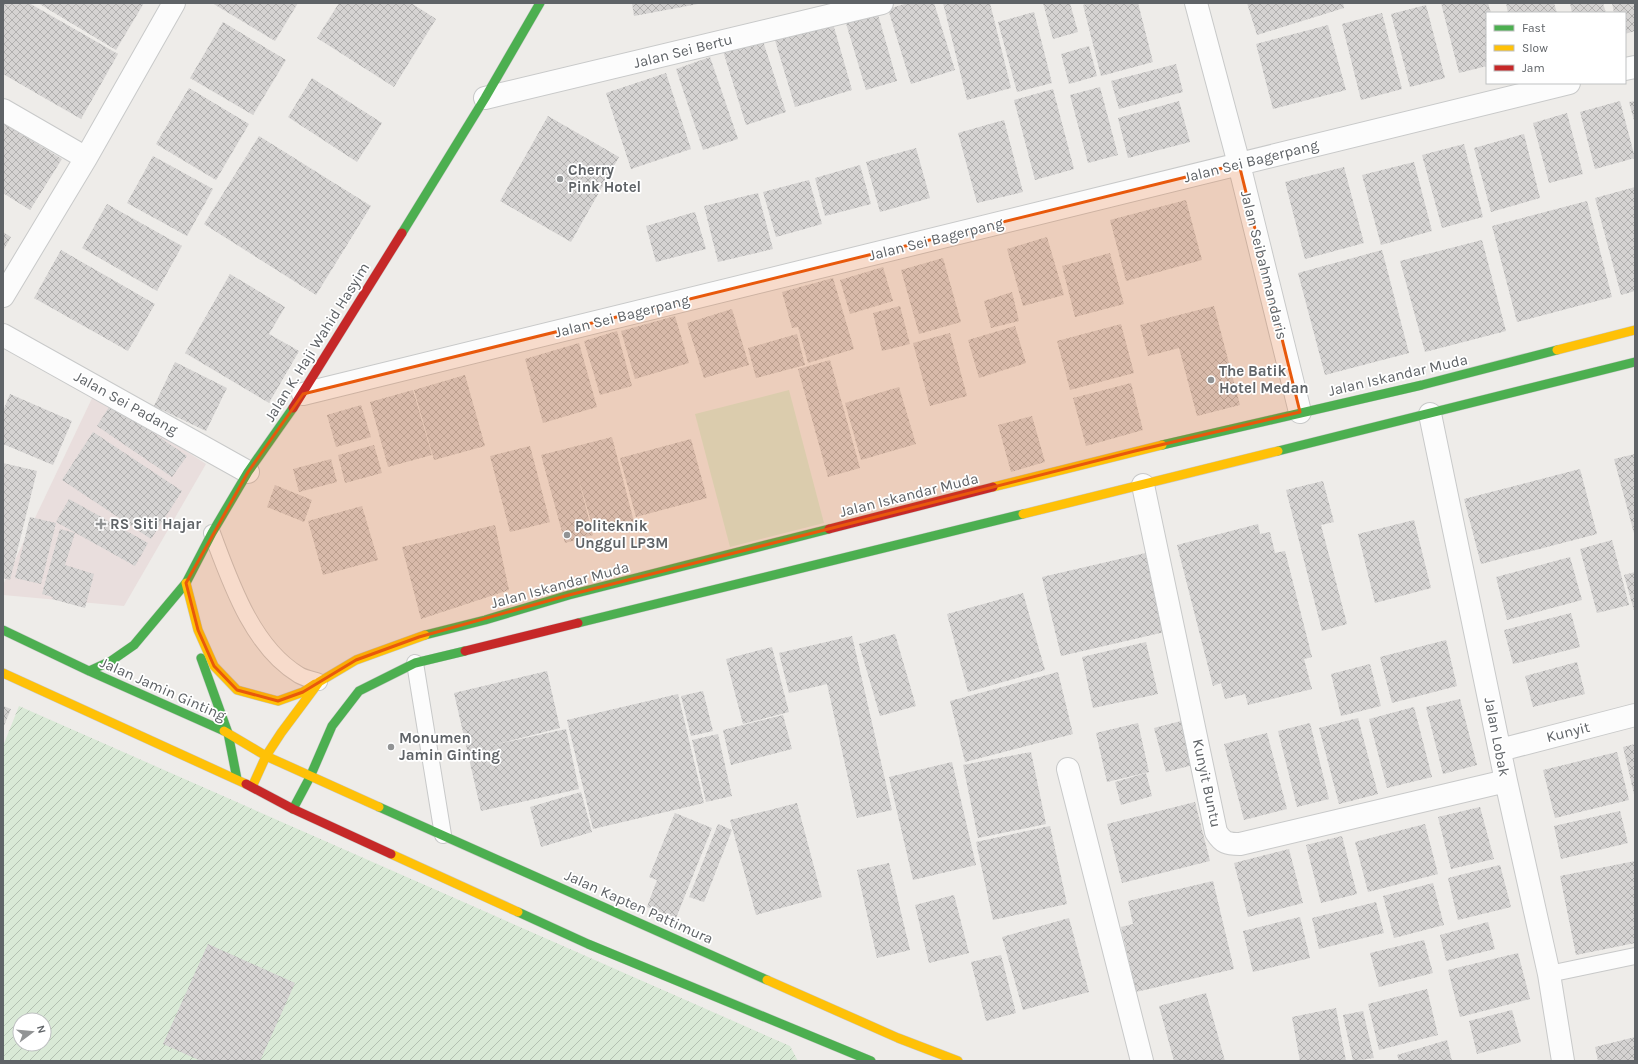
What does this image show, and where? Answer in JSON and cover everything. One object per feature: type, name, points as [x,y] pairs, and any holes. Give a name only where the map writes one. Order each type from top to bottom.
[{"type":"main road","name":"Jalan K. Haji Wahid Hasyim","points":[[89,671],[111,661],[134,645],[186,583],[212,533],[248,472],[303,394],[485,98],[540,3]]},
{"type":"main road","name":"Jalan Iskandar Muda","points":[[252,787],[266,756],[319,682],[356,660],[419,637],[485,620],[569,595],[1029,482],[1135,451],[1422,385],[1635,330]]},
{"type":"main road","points":[[294,809],[310,778],[332,726],[359,691],[415,663],[1038,507],[1143,485],[1308,442],[1430,414],[1635,362]]},
{"type":"main road","points":[[186,583],[198,630],[214,666],[237,690],[278,701],[303,692],[319,682]]},
{"type":"main road","points":[[186,583],[191,620],[201,657],[228,733],[237,779]]},
{"type":"main road","name":"Jalan Jamin Ginting","points":[[3,630],[89,671],[228,733],[266,756],[310,778]]},
{"type":"main road","points":[[3,673],[237,779],[294,809],[588,944],[871,1061]]},
{"type":"main road","name":"Jalan Kapten Pattimura","points":[[310,778],[444,835],[898,1038],[958,1061]]},
{"type":"street","points":[[3,296],[86,158],[174,3]]},
{"type":"street","name":"Jalan Sei Bertu","points":[[485,98],[882,3]]},
{"type":"street","name":"Jalan Seibahmandaris","points":[[1196,3],[1239,164],[1300,412]]},
{"type":"street","name":"Jalan Sei Bagerpang","points":[[303,394],[1565,84]]},
{"type":"street","points":[[3,110],[86,158]]},
{"type":"street","name":"Jalan Sei Padang","points":[[3,335],[248,472]]},
{"type":"street","name":"Jalan Lobak","points":[[1430,414],[1506,781],[1549,974],[1563,1061]]},
{"type":"street","name":"Kunyit Buntu","points":[[1143,485],[1216,832],[1222,840],[1231,844],[1240,844],[1506,781]]},
{"type":"street","name":"Kunyit","points":[[1500,750],[1635,715]]},
{"type":"street","points":[[1068,769],[1142,1061]]},
{"type":"lane","points":[[212,533],[233,588],[259,638],[279,659],[299,675],[319,682]]},
{"type":"lane","points":[[415,663],[444,835]]},
{"type":"lane","points":[[1549,974],[1635,956]]},
{"type":"highlighted area","points":[[1239,164],[1300,412],[1135,451],[569,595],[419,637],[356,660],[303,692],[278,701],[237,690],[214,666],[198,630],[186,583],[248,472],[303,394]]},
{"type":"shaded area","name":"RS Siti Hajar","points":[[95,392],[206,464],[124,606],[3,595],[3,585]]},
{"type":"green space","points":[[789,390],[824,523],[730,547],[695,414]]},
{"type":"green space","points":[[19,706],[790,1046],[798,1061],[3,1061],[3,746]]},
{"type":"building","points":[[3,3],[29,3],[118,54],[81,119],[3,74]]},
{"type":"building","points":[[38,3],[144,3],[116,50]]},
{"type":"building","points":[[212,3],[298,3],[275,41]]},
{"type":"building","points":[[339,3],[411,3],[436,19],[394,87],[317,38]]},
{"type":"building","points":[[632,3],[698,3],[698,4],[634,16]]},
{"type":"building","points":[[908,3],[934,3],[955,70],[911,84],[888,9]]},
{"type":"building","points":[[943,3],[990,3],[1011,88],[967,100]]},
{"type":"building","points":[[1043,3],[1070,3],[1078,32],[1053,39]]},
{"type":"building","points":[[1089,3],[1138,3],[1153,62],[1101,76],[1083,5]]},
{"type":"building","points":[[1247,3],[1343,3],[1344,8],[1257,35]]},
{"type":"building","points":[[1441,3],[1488,3],[1491,12],[1486,12],[1486,66],[1459,73]]},
{"type":"building","points":[[1506,3],[1554,3],[1557,12],[1508,12]]},
{"type":"building","points":[[1570,3],[1603,3],[1606,12],[1572,12]]},
{"type":"building","points":[[1612,3],[1635,3],[1635,31],[1626,34],[1626,12],[1614,12]]},
{"type":"building","points":[[1426,5],[1445,78],[1410,87],[1391,14]]},
{"type":"building","points":[[877,11],[897,81],[866,90],[845,20]]},
{"type":"building","points":[[1034,12],[1052,83],[1017,92],[998,22]]},
{"type":"building","points":[[1382,13],[1402,89],[1361,100],[1342,24]]},
{"type":"building","points":[[832,20],[852,90],[795,107],[774,37]]},
{"type":"building","points":[[223,22],[286,60],[253,115],[190,78]]},
{"type":"building","points":[[1328,25],[1346,90],[1273,109],[1256,44]]},
{"type":"building","points":[[762,38],[786,112],[746,125],[723,51]]},
{"type":"building","points":[[1089,46],[1097,76],[1069,84],[1061,54]]},
{"type":"building","points":[[710,57],[738,139],[703,150],[676,69]]},
{"type":"building","points":[[1176,64],[1183,92],[1119,109],[1111,81]]},
{"type":"building","points":[[666,73],[691,149],[631,169],[606,93]]},
{"type":"building","points":[[312,78],[382,123],[357,162],[288,117]]},
{"type":"building","points":[[1100,87],[1118,155],[1088,163],[1070,95]]},
{"type":"building","points":[[189,88],[249,124],[216,180],[156,144]]},
{"type":"building","points":[[1053,89],[1074,169],[1035,180],[1014,100]]},
{"type":"building","points":[[1179,101],[1190,142],[1128,158],[1118,118]]},
{"type":"building","points":[[1620,101],[1635,158],[1595,169],[1580,112]]},
{"type":"building","points":[[1635,101],[1635,124],[1629,102]]},
{"type":"building","points":[[1567,113],[1583,174],[1549,183],[1533,123]]},
{"type":"building","name":"Cherry Pink Hotel","points":[[548,116],[619,157],[571,242],[500,201]]},
{"type":"building","points":[[1004,120],[1023,192],[977,203],[958,133]]},
{"type":"building","points":[[3,123],[62,159],[30,210],[3,193]]},
{"type":"building","points":[[1524,134],[1540,198],[1491,212],[1474,148]]},
{"type":"building","points":[[259,136],[371,206],[316,295],[204,224]]},
{"type":"building","points":[[1464,144],[1483,217],[1442,228],[1422,155]]},
{"type":"building","points":[[916,148],[930,198],[880,212],[866,162]]},
{"type":"building","points":[[153,156],[213,189],[187,236],[127,203]]},
{"type":"building","points":[[1414,162],[1432,231],[1381,245],[1362,175]]},
{"type":"building","points":[[860,165],[871,204],[825,216],[815,178]]},
{"type":"building","points":[[1344,167],[1364,243],[1305,259],[1285,182]]},
{"type":"building","points":[[809,180],[822,224],[776,237],[763,192]]},
{"type":"building","points":[[1635,187],[1635,291],[1621,295],[1595,198]]},
{"type":"building","points":[[758,193],[773,249],[718,262],[704,206]]},
{"type":"building","points":[[1186,200],[1202,260],[1126,281],[1110,220]]},
{"type":"building","points":[[1587,201],[1612,297],[1517,322],[1492,226]]},
{"type":"building","points":[[107,204],[182,246],[157,291],[82,248]]},
{"type":"building","points":[[695,212],[706,249],[656,262],[646,226]]},
{"type":"building","points":[[3,232],[11,237],[3,251]]},
{"type":"building","points":[[1047,237],[1064,295],[1023,306],[1007,249]]},
{"type":"building","points":[[1482,240],[1506,331],[1425,352],[1400,261]]},
{"type":"building","points":[[61,250],[155,304],[128,351],[34,298]]},
{"type":"building","points":[[1382,250],[1409,353],[1325,375],[1298,273]]},
{"type":"building","points":[[1110,253],[1124,304],[1075,317],[1062,266]]},
{"type":"building","points":[[943,258],[961,322],[919,334],[901,270]]},
{"type":"building","points":[[883,267],[893,301],[850,314],[840,280]]},
{"type":"building","points":[[230,274],[285,307],[269,334],[299,351],[269,403],[185,353]]},
{"type":"building","points":[[833,278],[854,349],[808,363],[798,327],[792,328],[782,292]]},
{"type":"building","points":[[1012,292],[1019,321],[991,328],[984,301]]},
{"type":"building","points":[[900,306],[910,344],[882,351],[873,313]]},
{"type":"building","name":"The Batik Hotel Medan","points":[[1214,306],[1240,405],[1197,416],[1179,348],[1148,356],[1140,325]]},
{"type":"building","points":[[732,309],[749,365],[704,378],[687,323]]},
{"type":"building","points":[[675,316],[689,363],[635,379],[621,331]]},
{"type":"building","points":[[1121,324],[1134,373],[1070,390],[1057,341]]},
{"type":"building","points":[[1015,326],[1026,363],[979,378],[968,340]]},
{"type":"building","points":[[617,331],[632,386],[600,395],[584,341]]},
{"type":"building","points":[[950,333],[967,396],[930,406],[913,343]]},
{"type":"building","points":[[797,334],[805,365],[756,378],[748,348]]},
{"type":"building","points":[[579,343],[597,407],[543,423],[525,359]]},
{"type":"building","points":[[830,360],[860,468],[828,477],[798,369]]},
{"type":"building","points":[[175,362],[227,388],[206,431],[154,406]]},
{"type":"building","points":[[465,375],[485,446],[434,460],[414,390]]},
{"type":"building","points":[[1131,383],[1143,430],[1086,446],[1073,398]]},
{"type":"building","points":[[899,387],[916,444],[861,460],[845,403]]},
{"type":"building","points":[[413,390],[432,455],[388,467],[370,402]]},
{"type":"building","points":[[10,394],[72,421],[53,465],[3,444],[3,411]]},
{"type":"building","points":[[111,404],[187,456],[172,477],[97,426]]},
{"type":"building","points":[[361,405],[371,437],[336,447],[327,415]]},
{"type":"building","points":[[1032,416],[1045,462],[1011,472],[998,425]]},
{"type":"building","points":[[93,432],[182,491],[151,539],[62,480]]},
{"type":"building","points":[[612,437],[634,522],[594,532],[577,473],[593,535],[565,543],[541,455]]},
{"type":"building","points":[[691,439],[707,498],[636,517],[620,458]]},
{"type":"building","points":[[374,445],[382,473],[345,483],[338,455]]},
{"type":"building","points":[[530,446],[550,522],[510,532],[490,456]]},
{"type":"building","points":[[1635,454],[1635,537],[1614,459]]},
{"type":"building","points":[[331,459],[337,482],[299,492],[293,469]]},
{"type":"building","points":[[3,463],[37,471],[10,580],[3,578]]},
{"type":"building","points":[[1580,469],[1597,534],[1481,564],[1464,499]]},
{"type":"building","points":[[1323,481],[1334,522],[1321,525],[1347,624],[1322,631],[1286,490]]},
{"type":"building","points":[[275,485],[312,500],[304,522],[267,507]]},
{"type":"building","points":[[69,499],[148,543],[135,566],[56,522]]},
{"type":"building","points":[[362,506],[378,560],[323,575],[308,521]]},
{"type":"building","points":[[30,517],[56,523],[41,584],[15,578]]},
{"type":"building","points":[[1414,520],[1431,588],[1375,603],[1358,534]]},
{"type":"building","points":[[1258,524],[1260,534],[1270,532],[1275,553],[1285,551],[1312,657],[1304,659],[1312,689],[1248,705],[1245,694],[1225,699],[1221,683],[1213,686],[1177,545]]},
{"type":"building","points":[[495,525],[509,590],[421,619],[402,547]]},
{"type":"building","points":[[60,529],[75,533],[65,565],[94,574],[85,608],[52,599],[53,597],[42,594]]},
{"type":"building","points":[[1612,540],[1629,605],[1597,613],[1580,549]]},
{"type":"building","points":[[1150,552],[1169,631],[1061,656],[1042,577]]},
{"type":"building","points":[[1570,557],[1582,600],[1507,620],[1496,577]]},
{"type":"building","points":[[1635,572],[1635,614],[1624,575]]},
{"type":"building","points":[[1023,593],[1045,670],[968,692],[947,614]]},
{"type":"building","points":[[1571,613],[1580,647],[1513,664],[1504,630]]},
{"type":"building","points":[[895,634],[916,706],[880,716],[859,644]]},
{"type":"building","points":[[852,636],[892,810],[857,818],[827,684],[789,693],[779,653]]},
{"type":"building","points":[[1446,640],[1457,686],[1392,703],[1380,657]]},
{"type":"building","points":[[1146,642],[1158,694],[1093,708],[1082,657]]},
{"type":"building","points":[[772,647],[789,712],[743,724],[726,659]]},
{"type":"building","points":[[1577,662],[1585,694],[1533,707],[1525,676]]},
{"type":"building","points":[[1370,664],[1381,706],[1341,716],[1331,674]]},
{"type":"building","points":[[547,671],[560,728],[493,745],[566,729],[579,789],[481,811],[454,693]]},
{"type":"building","points":[[1058,672],[1073,734],[965,762],[950,701]]},
{"type":"building","points":[[703,691],[713,731],[691,736],[681,696]]},
{"type":"building","points":[[678,694],[704,803],[593,829],[567,720]]},
{"type":"building","points":[[1460,699],[1477,765],[1443,774],[1426,707]]},
{"type":"building","points":[[3,706],[11,709],[3,728]]},
{"type":"building","points":[[1414,707],[1432,777],[1387,788],[1369,719]]},
{"type":"building","points":[[783,715],[792,749],[731,765],[723,730]]},
{"type":"building","points":[[1358,718],[1378,794],[1339,804],[1319,728]]},
{"type":"building","points":[[1181,721],[1193,765],[1166,772],[1154,728]]},
{"type":"building","points":[[1138,723],[1149,772],[1107,782],[1096,733]]},
{"type":"building","points":[[1310,723],[1329,799],[1297,807],[1278,731]]},
{"type":"building","points":[[1267,733],[1287,809],[1244,820],[1224,744]]},
{"type":"building","points":[[718,734],[732,796],[706,802],[692,740]]},
{"type":"building","points":[[1635,744],[1635,794],[1634,794],[1623,747]]},
{"type":"building","points":[[1031,752],[1046,824],[978,838],[963,765]]},
{"type":"building","points":[[1617,752],[1629,800],[1555,818],[1543,770]]},
{"type":"building","points":[[952,762],[976,865],[913,880],[889,777]]},
{"type":"building","points":[[1146,773],[1152,796],[1121,805],[1115,782]]},
{"type":"building","points":[[581,792],[592,832],[541,847],[530,807]]},
{"type":"building","points":[[1195,802],[1210,861],[1122,883],[1107,824]]},
{"type":"building","points":[[797,803],[822,897],[756,915],[730,820]]},
{"type":"building","points":[[1480,807],[1494,859],[1451,869],[1438,817]]},
{"type":"building","points":[[1620,811],[1628,843],[1561,859],[1554,826]]},
{"type":"building","points":[[675,813],[712,828],[676,918],[647,907],[657,880],[649,877]]},
{"type":"building","points":[[718,824],[732,830],[704,902],[689,897]]},
{"type":"building","points":[[1425,824],[1438,874],[1368,892],[1355,842]]},
{"type":"building","points":[[1050,826],[1067,904],[993,920],[976,842]]},
{"type":"building","points":[[1342,836],[1357,894],[1321,903],[1306,845]]},
{"type":"building","points":[[1289,849],[1303,903],[1248,917],[1234,863]]},
{"type":"building","points":[[1635,861],[1635,943],[1576,955],[1560,876]]},
{"type":"building","points":[[889,863],[910,950],[877,958],[857,870]]},
{"type":"building","points":[[1500,865],[1511,907],[1458,920],[1448,878]]},
{"type":"building","points":[[1213,881],[1234,969],[1136,992],[1121,927],[1133,924],[1128,901]]},
{"type":"building","points":[[1433,883],[1444,925],[1394,938],[1383,896]]},
{"type":"building","points":[[954,895],[969,953],[929,963],[915,905]]},
{"type":"building","points":[[1376,902],[1384,933],[1319,949],[1312,918]]},
{"type":"building","points":[[1300,917],[1310,958],[1253,972],[1243,931]]},
{"type":"building","points":[[1069,918],[1089,992],[1023,1010],[1002,937]]},
{"type":"building","points":[[1488,922],[1495,949],[1446,961],[1440,935]]},
{"type":"building","points":[[1424,940],[1433,973],[1379,987],[1370,953]]},
{"type":"building","points":[[208,944],[295,983],[260,1061],[201,1061],[163,1044]]},
{"type":"building","points":[[1518,953],[1530,999],[1460,1017],[1448,970]]},
{"type":"building","points":[[1001,955],[1016,1013],[986,1021],[971,962]]},
{"type":"building","points":[[1427,989],[1438,1035],[1379,1050],[1368,1004]]},
{"type":"building","points":[[1206,993],[1225,1061],[1174,1061],[1159,1006]]},
{"type":"building","points":[[1336,1008],[1346,1061],[1300,1061],[1292,1017]]},
{"type":"building","points":[[1512,1010],[1521,1042],[1477,1054],[1469,1021]]},
{"type":"building","points":[[1363,1011],[1374,1058],[1353,1061],[1343,1015]]},
{"type":"building","points":[[1635,1037],[1635,1061],[1598,1061],[1595,1047]]},
{"type":"building","points":[[1447,1040],[1452,1061],[1399,1061],[1397,1055]]},
{"type":"traffic: fast","points":[[402,233],[485,98],[540,3]]},
{"type":"traffic: fast","points":[[1162,445],[1422,385],[1557,350]]},
{"type":"traffic: fast","points":[[1278,451],[1635,362]]},
{"type":"traffic: fast","points":[[89,671],[111,661],[134,645],[186,583],[212,533],[248,472],[293,408]]},
{"type":"traffic: fast","points":[[578,623],[1023,514]]},
{"type":"traffic: fast","points":[[425,635],[485,620],[569,595],[829,529]]},
{"type":"traffic: fast","points":[[3,630],[89,671],[224,731]]},
{"type":"traffic: fast","points":[[293,809],[310,777],[332,726],[359,691],[415,663],[465,651]]},
{"type":"traffic: fast","points":[[201,658],[228,733],[237,779]]},
{"type":"traffic: fast","points":[[379,807],[767,980]]},
{"type":"traffic: fast","points":[[518,912],[588,944],[871,1061]]},
{"type":"traffic: slow","points":[[1557,350],[1635,330]]},
{"type":"traffic: slow","points":[[993,487],[1162,445]]},
{"type":"traffic: slow","points":[[1023,514],[1278,451]]},
{"type":"traffic: slow","points":[[186,583],[198,630],[214,666],[237,690],[278,701],[303,692],[315,684]]},
{"type":"traffic: slow","points":[[252,787],[266,756],[319,682],[356,660],[425,635]]},
{"type":"traffic: slow","points":[[3,673],[246,784]]},
{"type":"traffic: slow","points":[[224,731],[266,756],[379,807]]},
{"type":"traffic: slow","points":[[391,854],[518,912]]},
{"type":"traffic: slow","points":[[767,980],[898,1038],[958,1061]]},
{"type":"traffic: jam","points":[[293,408],[402,233]]},
{"type":"traffic: jam","points":[[829,529],[993,487]]},
{"type":"traffic: jam","points":[[465,651],[578,623]]},
{"type":"traffic: jam","points":[[246,784],[293,809],[391,854]]},
{"type":"place","name":"Cherry Pink Hotel","points":[[560,179]]},
{"type":"place","name":"The Batik Hotel Medan","points":[[1211,380]]},
{"type":"place","name":"RS Siti Hajar","points":[[101,524]]},
{"type":"place","name":"Politeknik Unggul LP3M","points":[[567,535]]},
{"type":"place","name":"Monumen Jamin Ginting","points":[[391,747]]}]
